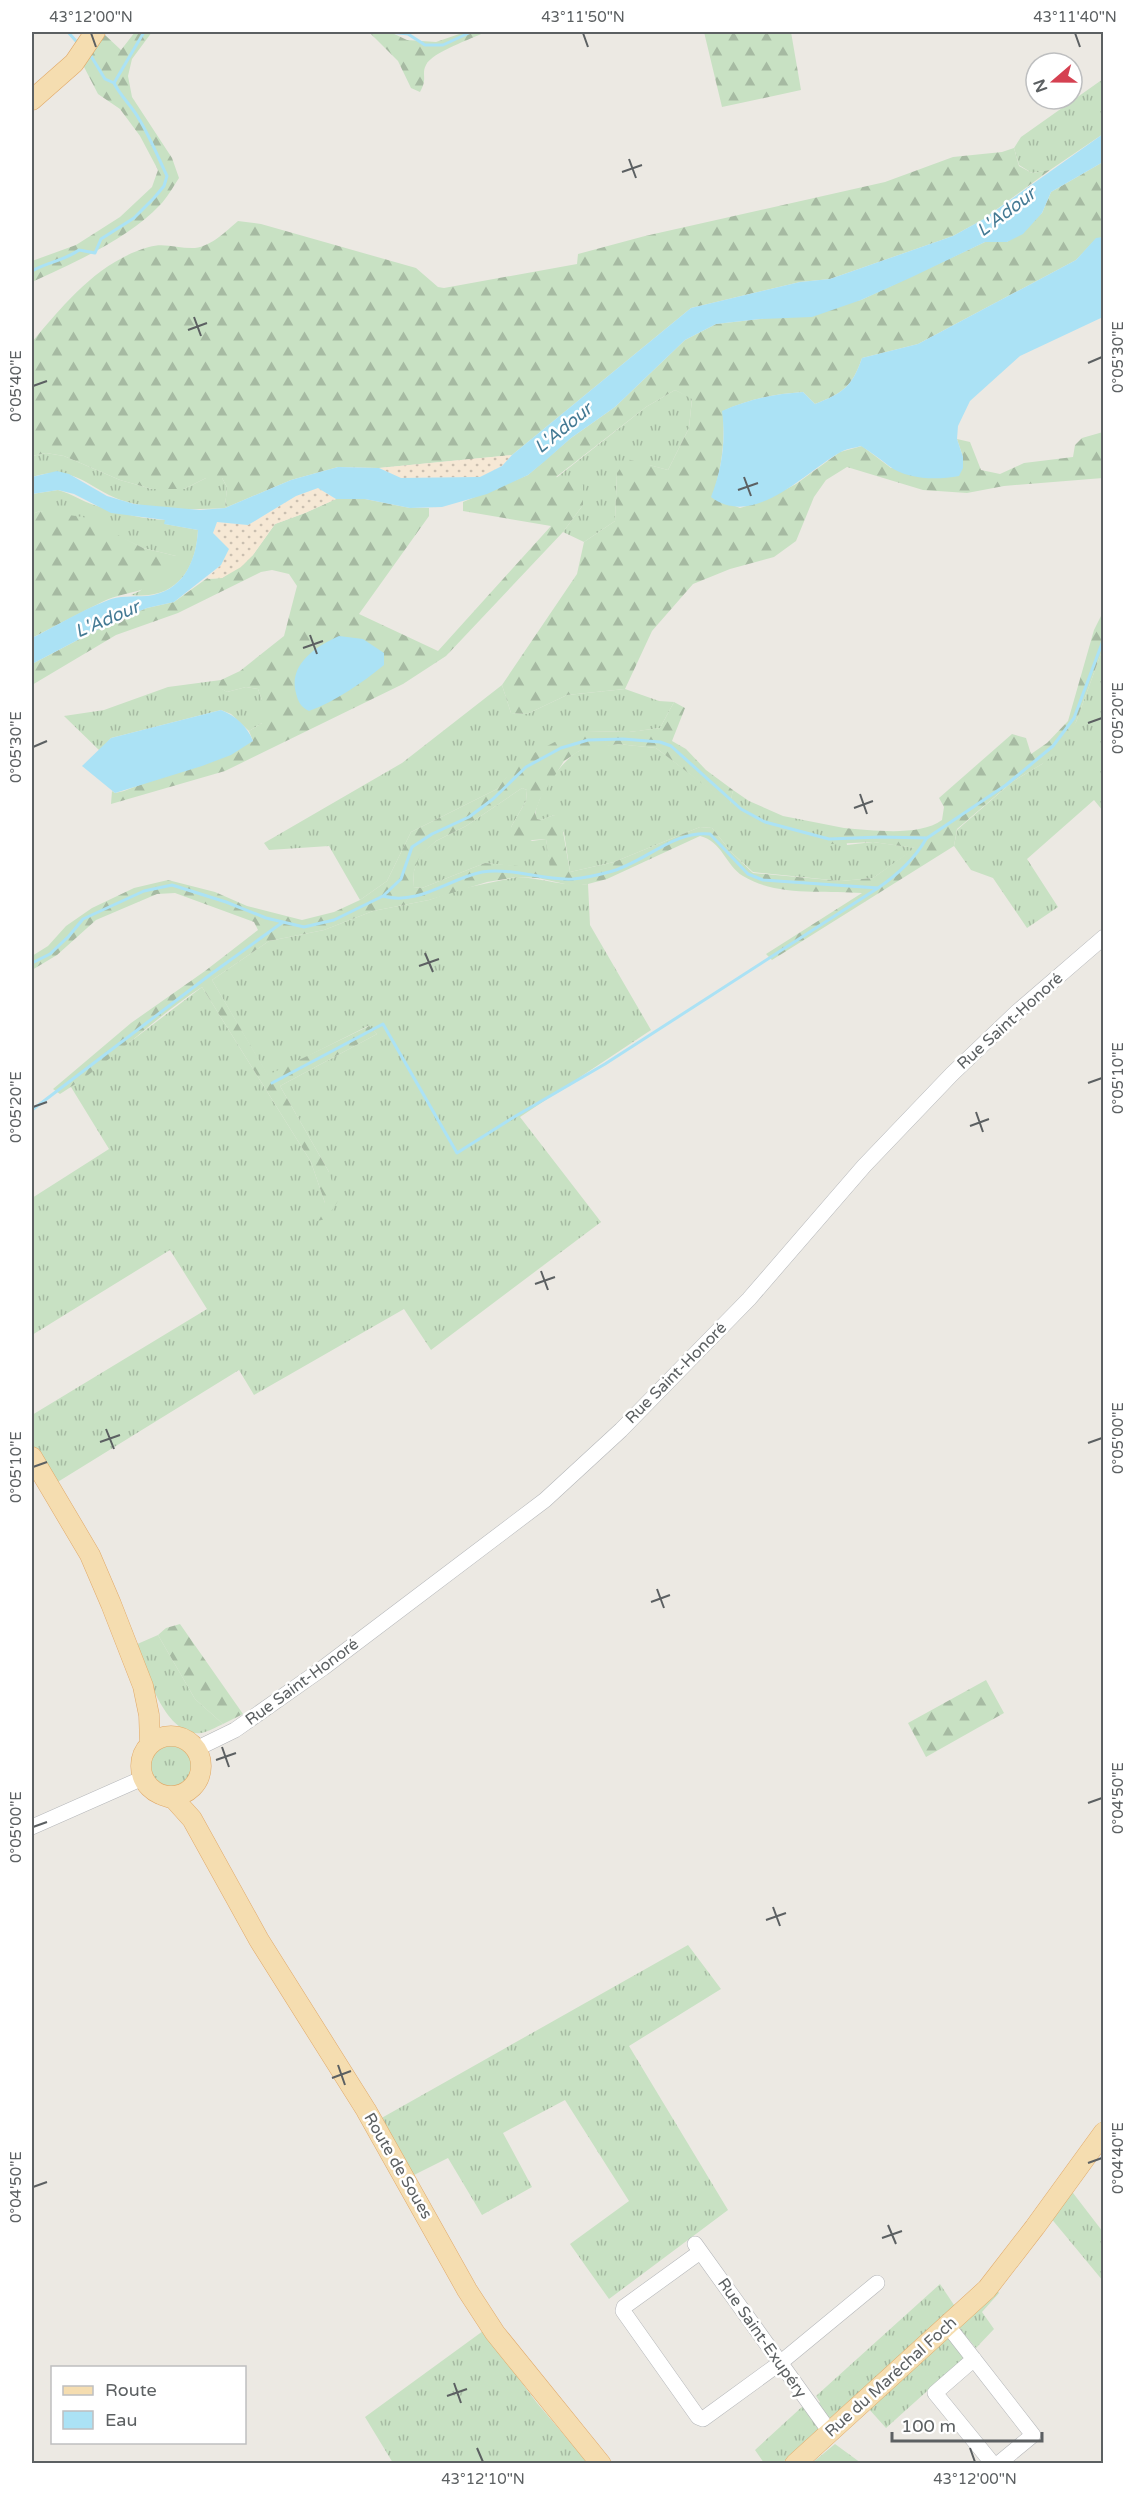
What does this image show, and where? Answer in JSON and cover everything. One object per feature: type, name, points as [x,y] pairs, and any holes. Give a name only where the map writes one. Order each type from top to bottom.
[{"type":"main road","points":[[32,100],[74,63],[95,32]]},
{"type":"main road","points":[[32,1456],[90,1555],[143,1686],[165,1722],[177,1735],[196,1749],[201,1759],[201,1773],[197,1782],[183,1794],[174,1797],[162,1795],[151,1789],[143,1778],[141,1763],[150,1744],[149,1715],[143,1686]]},
{"type":"main road","points":[[150,1744],[165,1737],[177,1735]]},
{"type":"main road","name":"Route de Soues","points":[[197,1782],[201,1815],[212,1842],[214,1857]]},
{"type":"main road","name":"Route de Soues","points":[[162,1795],[174,1799],[186,1812],[214,1857],[275,1968],[398,2164],[466,2290],[502,2343],[601,2463]]},
{"type":"main road","name":"Rue du Maréchal Foch","points":[[795,2463],[987,2289],[1104,2132]]},
{"type":"street","name":"Rue Saint-Honoré","points":[[196,1749],[235,1730],[323,1668],[545,1500],[621,1430],[749,1299],[864,1166],[952,1074],[1017,1012],[1104,938]]},
{"type":"street","points":[[32,1827],[143,1778]]},
{"type":"street","name":"Rue Saint-Exupéry","points":[[780,2363],[705,2418],[701,2418],[624,2314],[624,2307],[698,2248],[830,2432]]},
{"type":"street","points":[[780,2363],[877,2283]]},
{"type":"street","points":[[948,2326],[1033,2435],[998,2463]]},
{"type":"street","points":[[974,2359],[935,2394],[993,2463]]},
{"type":"green space","points":[[135,32],[152,32],[132,59],[128,76],[132,97],[172,158],[179,178],[160,205],[133,228],[99,249],[32,282],[32,261],[76,245],[120,217],[152,187],[158,170],[140,136],[120,109],[98,94],[83,65],[105,35],[121,50]]},
{"type":"green space","points":[[369,32],[390,32],[407,40],[436,42],[465,32],[485,32],[430,60],[425,68],[424,84],[420,92],[411,88],[398,61]]},
{"type":"green space","points":[[704,32],[791,32],[801,90],[722,107]]},
{"type":"green space","points":[[1103,79],[1103,134],[1050,170],[1032,173],[1019,165],[1014,148],[1021,137],[1058,111],[1084,111],[1084,92]]},
{"type":"green space","points":[[1014,148],[1019,166],[1032,173],[1050,170],[982,220],[953,236],[830,279],[800,282],[691,308],[512,455],[379,468],[338,467],[291,480],[225,508],[227,487],[222,478],[206,478],[184,489],[152,489],[120,480],[64,456],[46,453],[32,456],[32,342],[70,299],[98,273],[114,262],[149,247],[160,245],[201,247],[213,241],[238,221],[261,224],[416,268],[438,287],[444,288],[577,264],[578,254],[645,236],[885,182],[953,157],[1002,152]]},
{"type":"green space","points":[[1103,162],[1103,237],[1096,239],[1076,260],[918,344],[862,358],[854,376],[845,388],[825,400],[815,404],[803,392],[792,393],[752,400],[723,411],[722,455],[712,497],[740,508],[763,501],[796,484],[840,452],[862,446],[891,468],[963,457],[957,439],[970,442],[981,470],[1000,474],[1024,463],[1073,457],[1075,445],[1082,438],[1103,432],[1103,478],[1004,486],[967,493],[923,490],[847,467],[826,480],[814,497],[796,541],[774,557],[730,569],[693,584],[652,631],[625,689],[567,695],[527,714],[511,713],[502,685],[577,574],[584,542],[615,521],[617,473],[627,459],[668,470],[689,428],[692,399],[675,390],[646,407],[556,477],[583,485],[583,505],[563,532],[446,656],[403,684],[225,771],[111,804],[112,791],[115,793],[124,791],[253,741],[249,731],[262,723],[262,700],[258,689],[246,687],[227,692],[218,687],[221,680],[240,671],[284,636],[297,586],[289,574],[272,570],[261,572],[178,613],[116,635],[32,685],[32,664],[110,623],[147,608],[174,602],[206,579],[222,578],[253,555],[275,524],[336,499],[365,499],[410,508],[429,508],[429,516],[359,614],[438,651],[551,526],[463,511],[463,502],[528,475],[571,438],[615,407],[685,340],[716,324],[760,319],[861,300],[985,242],[1007,242],[1042,213],[1051,192]]},
{"type":"green space","points":[[675,390],[692,398],[689,428],[668,470],[649,465],[617,473],[615,521],[584,542],[563,532],[583,505],[556,478],[646,407]]},
{"type":"green space","points":[[46,453],[64,456],[120,480],[152,489],[184,489],[206,478],[222,478],[227,487],[225,508],[154,507],[117,498],[73,476],[61,473],[32,477],[32,456]]},
{"type":"green space","points":[[58,490],[111,510],[138,517],[165,520],[165,524],[198,530],[193,558],[188,570],[180,580],[160,593],[131,595],[140,591],[176,556],[143,548],[118,536],[40,511],[32,514],[32,494]]},
{"type":"green space","points":[[40,511],[83,517],[143,548],[176,556],[178,563],[162,581],[153,586],[102,602],[32,638],[32,514]]},
{"type":"green space","points":[[1103,612],[1103,648],[1076,722],[1059,751],[1012,782],[957,829],[954,846],[772,960],[766,954],[862,893],[786,890],[756,883],[737,872],[714,843],[700,836],[607,879],[588,884],[574,886],[538,878],[517,877],[487,882],[429,900],[373,911],[324,930],[269,941],[212,980],[268,1075],[369,1026],[377,1034],[280,1086],[329,1172],[338,1201],[326,1219],[317,1221],[313,1217],[325,1203],[311,1162],[202,987],[79,1082],[60,1094],[53,1089],[131,1023],[258,930],[254,922],[175,893],[157,894],[96,920],[57,955],[32,970],[32,956],[48,946],[66,926],[92,908],[134,888],[168,880],[215,892],[247,906],[302,920],[334,912],[360,900],[387,881],[411,832],[497,789],[519,761],[564,737],[587,731],[629,732],[660,728],[674,702],[685,708],[672,741],[686,749],[706,770],[733,790],[730,805],[656,748],[618,744],[579,751],[564,761],[540,799],[535,813],[537,819],[541,820],[554,815],[561,820],[570,872],[614,862],[700,827],[712,828],[732,853],[753,873],[841,881],[873,878],[915,848],[873,842],[831,844],[824,842],[828,834],[843,832],[844,828],[908,831],[932,825],[942,820],[944,807],[939,798],[1012,734],[1026,738],[1031,754],[1047,743],[1068,721],[1094,630]],"holes":[[[522,788],[527,790],[526,801],[511,827],[514,838],[520,841],[546,839],[550,869],[485,863],[422,888],[413,887],[414,871],[420,855],[436,841],[466,826]]]},
{"type":"green space","points":[[1103,648],[1103,811],[1094,800],[1027,859],[1058,907],[1027,928],[993,878],[971,870],[954,846],[957,830],[1012,782],[1042,764],[1076,722]]},
{"type":"green space","points":[[221,680],[219,687],[227,692],[246,687],[258,689],[262,700],[262,723],[249,731],[231,714],[221,710],[111,738],[100,751],[64,716],[104,710],[168,687]]},
{"type":"green space","points":[[502,685],[511,713],[527,714],[567,695],[625,689],[659,701],[674,702],[660,728],[629,732],[587,731],[507,777],[497,789],[411,832],[387,881],[360,900],[329,846],[269,850],[264,843],[402,763]]},
{"type":"green space","points":[[618,744],[656,748],[730,804],[733,790],[749,801],[783,816],[844,828],[847,845],[873,842],[916,848],[873,878],[841,881],[753,872],[732,853],[712,828],[700,827],[614,862],[570,872],[564,833],[554,815],[541,820],[536,819],[539,802],[556,772],[577,752],[592,747]]},
{"type":"green space","points":[[522,788],[527,790],[526,801],[511,827],[532,841],[546,839],[551,870],[485,863],[422,888],[413,887],[414,871],[419,855],[436,841],[466,826]]},
{"type":"green space","points":[[517,877],[588,884],[590,925],[651,1030],[520,1117],[601,1222],[431,1350],[404,1309],[254,1395],[239,1370],[56,1483],[32,1445],[32,1415],[207,1309],[170,1250],[32,1335],[32,1198],[109,1149],[71,1087],[202,987],[311,1162],[325,1203],[326,1219],[329,1172],[280,1086],[377,1034],[368,1026],[268,1076],[212,980],[269,941],[324,930],[373,911],[429,900],[460,889]]},
{"type":"green space","points":[[180,1624],[243,1714],[223,1724],[195,1699],[158,1635],[166,1628]]},
{"type":"green space","points":[[158,1635],[195,1699],[223,1724],[201,1733],[188,1731],[177,1725],[167,1714],[152,1686],[135,1645]]},
{"type":"green space","points":[[986,1680],[1004,1713],[926,1757],[908,1723]]},
{"type":"green space","points":[[171,1744],[186,1750],[192,1765],[186,1780],[171,1786],[156,1780],[150,1765],[156,1750]]},
{"type":"green space","points":[[688,1945],[721,1989],[629,2046],[728,2210],[609,2299],[570,2244],[629,2201],[565,2100],[503,2133],[532,2187],[482,2215],[448,2158],[410,2177],[378,2120]]},
{"type":"green space","points":[[1070,2189],[1103,2232],[1103,2281],[1050,2217]]},
{"type":"green space","points":[[940,2284],[958,2311],[832,2418],[827,2417],[816,2405],[820,2402],[816,2396]]},
{"type":"green space","points":[[995,2288],[999,2293],[982,2312],[994,2329],[976,2348],[958,2327]]},
{"type":"green space","points":[[483,2331],[537,2403],[588,2463],[393,2463],[365,2417]]},
{"type":"green space","points":[[947,2336],[965,2357],[886,2428],[868,2408]]},
{"type":"green space","points":[[804,2405],[819,2428],[817,2433],[782,2463],[764,2463],[755,2450]]},
{"type":"green space","points":[[835,2444],[861,2463],[812,2463]]},
{"type":"sand","points":[[512,455],[502,466],[480,477],[401,478],[379,468]]},
{"type":"sand","points":[[318,488],[336,499],[275,524],[253,555],[241,567],[222,578],[206,579],[221,565],[228,549],[213,533],[217,522],[248,525],[296,496]]},
{"type":"water","name":"L'Adour","points":[[1103,134],[1103,162],[1051,192],[1042,213],[1023,234],[1007,242],[985,242],[861,300],[812,317],[716,324],[685,340],[615,407],[571,438],[528,475],[487,494],[442,507],[410,508],[365,499],[336,499],[318,488],[296,496],[248,525],[217,522],[213,533],[229,549],[221,565],[174,602],[147,608],[110,623],[32,664],[32,638],[111,599],[159,593],[178,582],[185,574],[194,554],[198,530],[164,524],[165,520],[111,513],[74,494],[58,490],[32,494],[32,477],[57,471],[69,474],[107,496],[134,504],[200,510],[225,508],[291,480],[338,467],[379,468],[401,478],[480,477],[502,466],[512,455],[691,308],[800,282],[830,279],[953,236],[982,220]]},
{"type":"water","points":[[1103,237],[1103,317],[1020,356],[970,401],[958,426],[957,439],[963,457],[963,468],[959,476],[932,478],[905,474],[889,466],[861,446],[841,452],[778,494],[761,502],[744,506],[727,505],[711,497],[722,455],[724,433],[722,411],[752,400],[792,393],[803,392],[815,404],[825,400],[845,388],[854,376],[862,358],[918,344],[1076,260],[1096,238]]},
{"type":"water","points":[[339,636],[363,639],[384,653],[384,665],[348,691],[309,711],[298,699],[296,674],[300,665],[313,651]]},
{"type":"water","points":[[221,710],[240,722],[253,741],[231,755],[115,793],[82,766],[111,738]]},
{"type":"waterway","points":[[68,32],[76,41]]},
{"type":"waterway","points":[[32,271],[79,250],[95,253],[101,239],[134,218],[164,186],[167,176],[150,140],[136,114],[114,83],[144,32]]},
{"type":"waterway","points":[[390,32],[408,34],[425,45],[443,45],[471,32]]},
{"type":"waterway","points":[[91,56],[105,79],[114,83]]},
{"type":"waterway","points":[[32,963],[50,954],[83,919],[144,891],[172,885],[226,902],[266,918],[304,927],[334,920],[383,896],[401,879],[412,847],[432,834],[469,817],[493,799],[526,767],[561,748],[588,740],[623,739],[660,742],[671,746],[741,809],[765,822],[829,839],[927,838],[1006,785],[1053,746],[1074,718],[1104,638]]},
{"type":"waterway","points":[[383,896],[396,898],[421,895],[482,872],[505,871],[562,879],[591,876],[622,868],[671,842],[696,834],[710,834],[748,874],[763,880],[878,888],[905,866],[926,839]]},
{"type":"waterway","points":[[272,1083],[383,1024],[457,1153],[605,1064],[878,888]]},
{"type":"waterway","points":[[32,1110],[283,922]]}]
